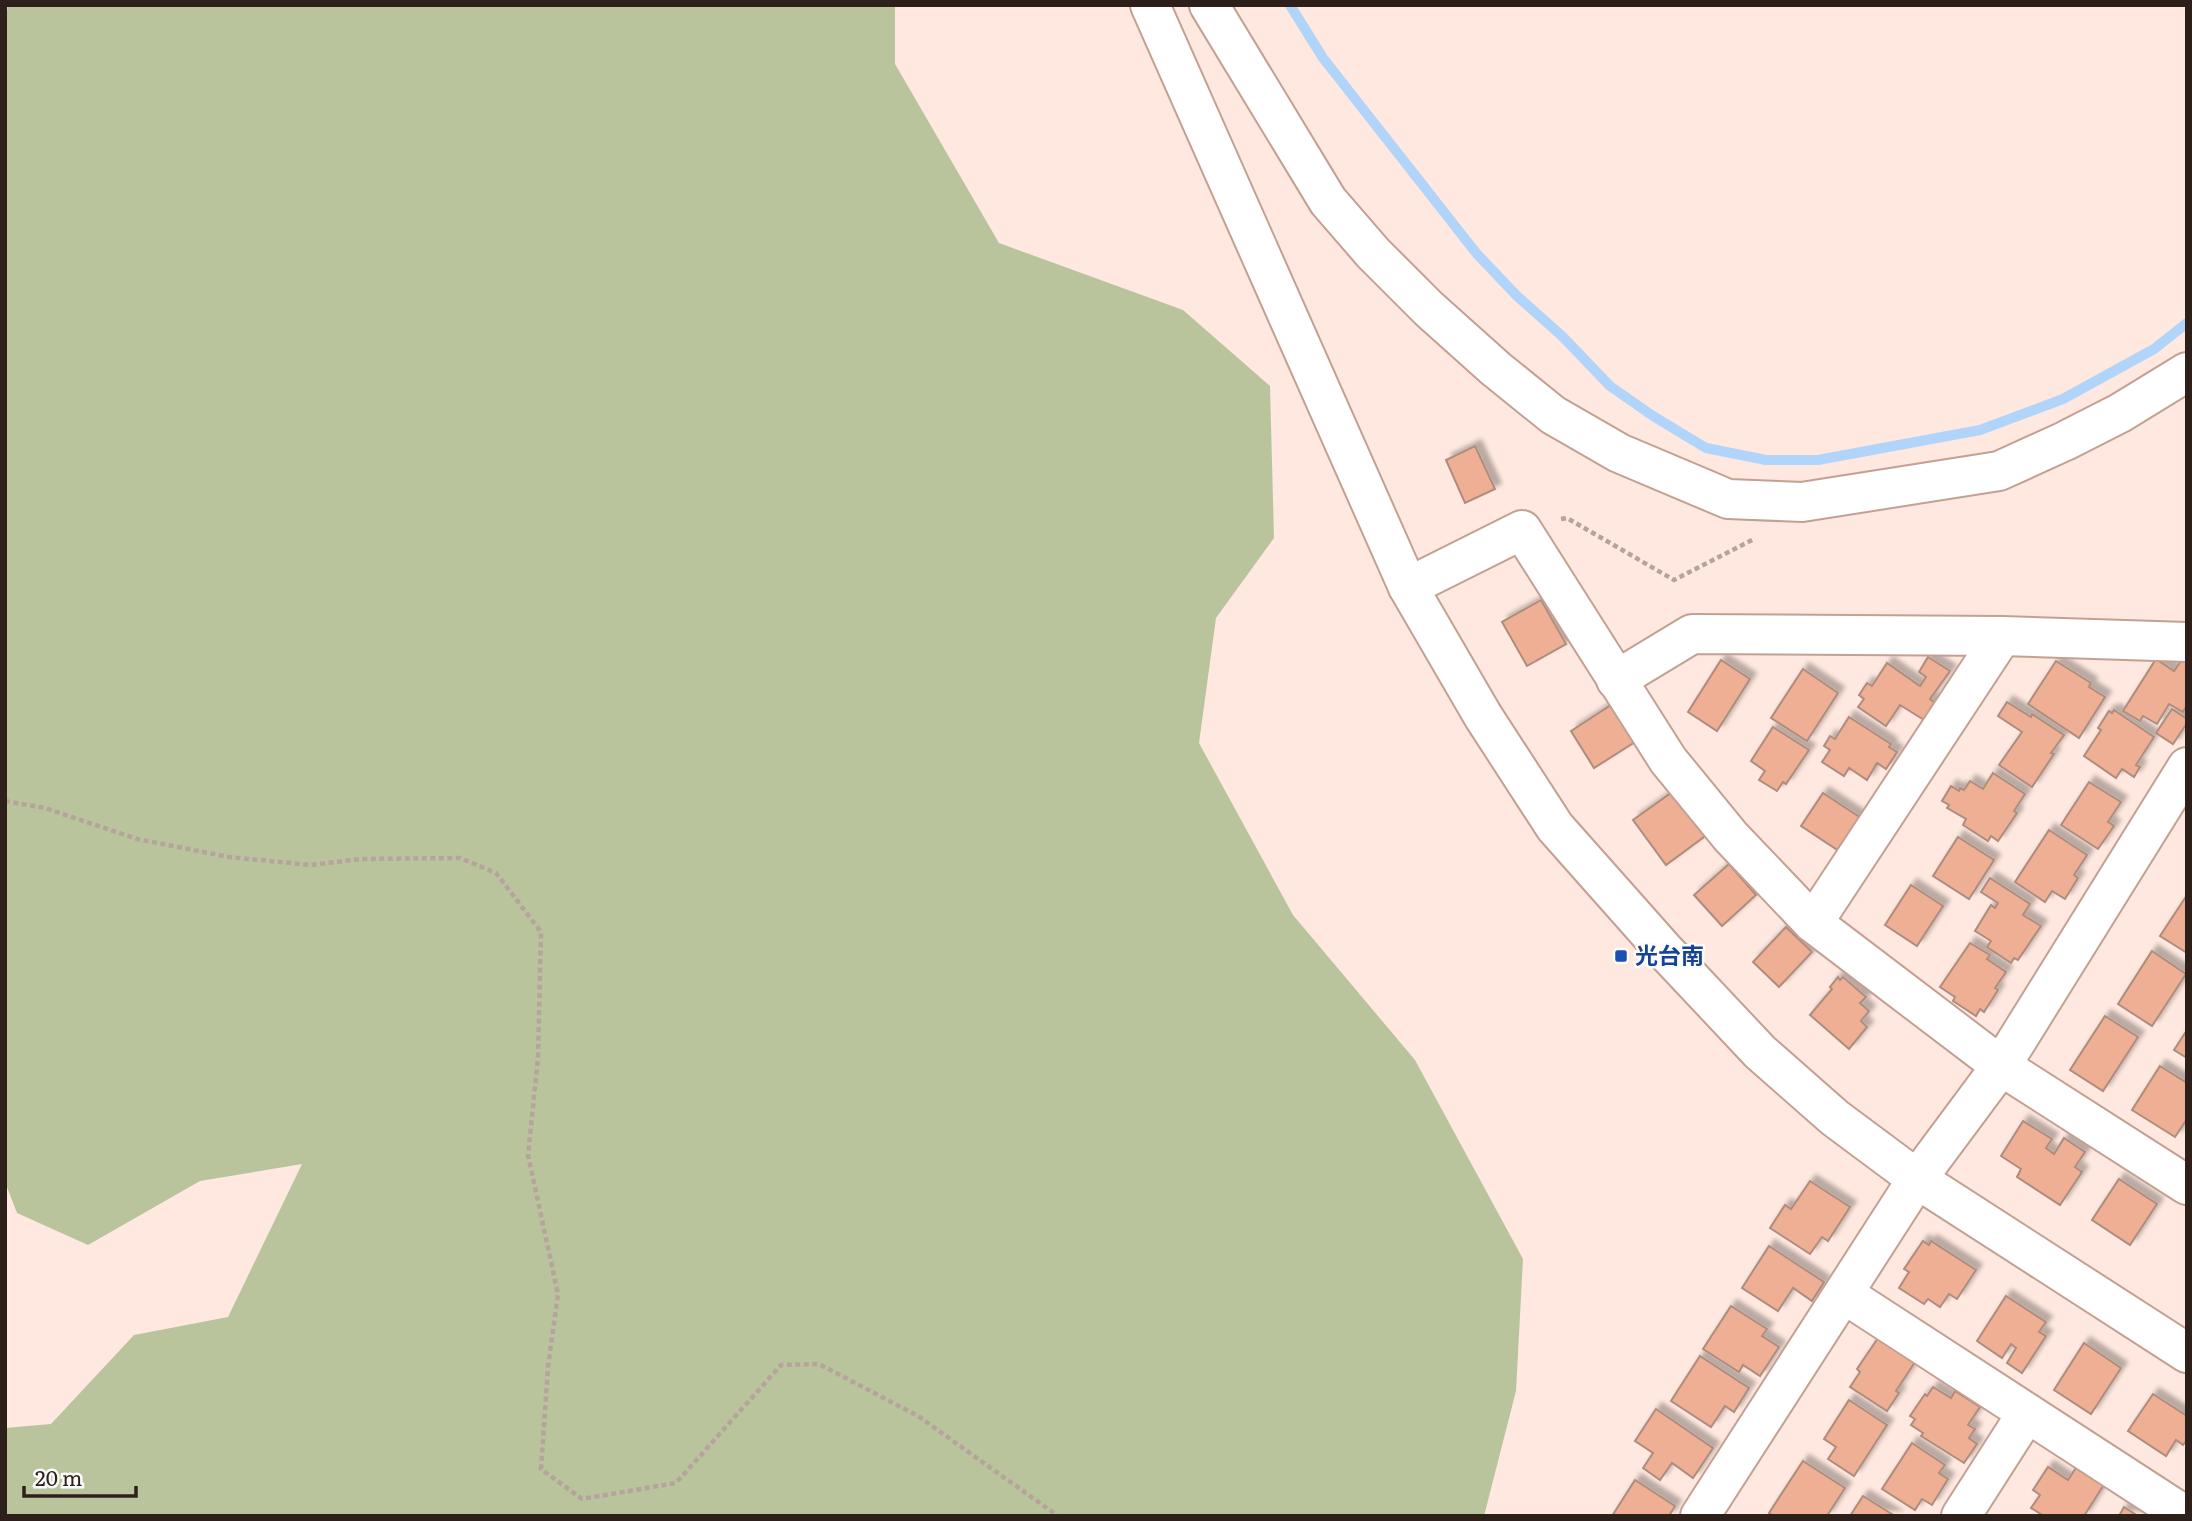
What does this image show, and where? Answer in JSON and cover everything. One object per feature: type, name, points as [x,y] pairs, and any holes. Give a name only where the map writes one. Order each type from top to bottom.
[{"type":"street","points":[[1150,5],[1408,587],[1483,716],[1555,827],[1665,951],[1760,1052],[1835,1118],[1917,1179],[2187,1353]]},
{"type":"street","points":[[1209,5],[1328,201],[1373,253],[1429,309],[1552,415],[1619,453],[1728,499],[1802,502],[1999,471],[2120,414],[2187,372]]},
{"type":"street","points":[[1408,587],[1522,530],[1668,760],[1731,837],[1813,923],[2001,1066],[2185,1178]]},
{"type":"street","points":[[1616,680],[1692,634],[2002,636],[2187,642]]},
{"type":"street","points":[[1813,923],[2002,636]]},
{"type":"street","points":[[1700,1516],[1917,1179],[2001,1066],[2187,767]]},
{"type":"street","points":[[1844,1294],[2186,1516]]},
{"type":"street","points":[[1961,1516],[2027,1413]]},
{"type":"path","points":[[5,801],[46,808],[137,839],[229,857],[311,864],[360,859],[460,858],[496,873],[541,932],[538,1058],[528,1155],[558,1294],[548,1367],[541,1469],[582,1499],[676,1483],[781,1365],[819,1364],[918,1416],[1058,1516]]},
{"type":"green space","points":[[8,5],[895,5],[895,64],[999,243],[1183,310],[1270,386],[1274,538],[1216,618],[1199,743],[1293,915],[1415,1060],[1523,1259],[1516,1391],[1484,1516],[5,1516],[5,1428],[51,1424],[134,1335],[228,1317],[302,1164],[200,1181],[88,1245],[17,1213],[5,1182],[5,24]]},
{"type":"building","points":[[1475,446],[1495,489],[1465,503],[1446,460]]},
{"type":"building","points":[[1541,600],[1566,644],[1527,666],[1502,622]]},
{"type":"building","points":[[2185,655],[2187,705],[2183,712],[2169,704],[2157,724],[2143,716],[2140,721],[2123,711],[2156,659],[2174,671]]},
{"type":"building","points":[[1928,657],[1950,671],[1930,699],[1935,703],[1924,720],[1900,705],[1886,726],[1858,707],[1864,699],[1859,695],[1867,683],[1872,686],[1887,663],[1920,686],[1926,677],[1919,672]]},
{"type":"building","points":[[1721,660],[1750,679],[1717,731],[1688,712]]},
{"type":"building","points":[[2056,661],[2091,683],[2089,687],[2105,697],[2079,738],[2028,704]]},
{"type":"building","points":[[1803,669],[1838,693],[1807,741],[1771,718]]},
{"type":"building","points":[[2007,702],[2031,717],[2032,714],[2064,735],[2032,787],[1999,765],[2022,732],[1998,716]]},
{"type":"building","points":[[1611,705],[1635,742],[1594,768],[1571,731]]},
{"type":"building","points":[[2172,709],[2187,719],[2173,744],[2156,733]]},
{"type":"building","points":[[2114,710],[2154,737],[2136,765],[2140,767],[2134,777],[2122,769],[2116,778],[2084,756],[2101,730],[2098,728],[2109,711],[2112,713]]},
{"type":"building","points":[[1849,717],[1891,744],[1889,747],[1897,752],[1886,769],[1877,763],[1867,780],[1849,768],[1844,776],[1822,762],[1830,750],[1824,746],[1830,736],[1835,739]]},
{"type":"building","points":[[1773,727],[1809,750],[1786,784],[1783,782],[1777,791],[1759,780],[1765,771],[1751,761]]},
{"type":"building","points":[[1993,773],[2025,794],[2014,811],[2017,813],[1998,841],[1991,836],[1988,841],[1963,825],[1966,819],[1947,808],[1949,805],[1942,801],[1951,786],[1959,791],[1960,788],[1964,790],[1970,781],[1983,789]]},
{"type":"building","points":[[2089,782],[2121,802],[2108,822],[2114,826],[2098,849],[2061,825]]},
{"type":"building","points":[[1675,790],[1708,834],[1666,865],[1633,820]]},
{"type":"building","points":[[1823,793],[1861,818],[1839,851],[1801,826]]},
{"type":"building","points":[[2049,830],[2087,855],[2074,875],[2078,878],[2065,899],[2052,891],[2045,902],[2015,882]]},
{"type":"building","points":[[1958,837],[1994,860],[1969,899],[1933,876]]},
{"type":"building","points":[[1729,864],[1756,895],[1722,926],[1694,895]]},
{"type":"building","points":[[1990,878],[2030,904],[2023,915],[2041,926],[2018,960],[2014,958],[2011,963],[1987,947],[1991,941],[1975,931],[1991,905],[1995,908],[1998,903],[1981,892]]},
{"type":"building","points":[[1911,885],[1943,906],[1917,946],[1885,925]]},
{"type":"building","points":[[2187,895],[2187,953],[2160,936]]},
{"type":"building","points":[[1786,927],[1812,952],[1779,987],[1753,962]]},
{"type":"building","points":[[1970,943],[1990,955],[1987,959],[2006,972],[1984,1012],[1980,1009],[1976,1016],[1953,1001],[1955,997],[1940,987]]},
{"type":"building","points":[[2152,951],[2186,974],[2152,1026],[2118,1004]]},
{"type":"building","points":[[1838,977],[1840,980],[1843,977],[1866,997],[1860,1003],[1869,1011],[1861,1021],[1867,1027],[1849,1049],[1810,1015],[1832,989],[1830,987]]},
{"type":"building","points":[[2105,1016],[2138,1037],[2103,1091],[2070,1070]]},
{"type":"building","points":[[2187,1030],[2187,1058],[2174,1050]]},
{"type":"building","points":[[2160,1066],[2187,1083],[2187,1119],[2175,1137],[2132,1110]]},
{"type":"building","points":[[2023,1121],[2052,1139],[2046,1148],[2054,1154],[2064,1138],[2085,1152],[2075,1167],[2082,1172],[2060,1205],[2017,1177],[2021,1169],[2001,1156]]},
{"type":"building","points":[[2119,1179],[2157,1204],[2130,1245],[2092,1220]]},
{"type":"building","points":[[1810,1181],[1850,1207],[1828,1241],[1822,1237],[1810,1254],[1770,1228],[1785,1205],[1791,1209]]},
{"type":"building","points":[[1923,1241],[1929,1245],[1931,1241],[1976,1270],[1957,1299],[1949,1294],[1940,1307],[1928,1299],[1924,1304],[1899,1288],[1909,1272],[1904,1269]]},
{"type":"building","points":[[1769,1246],[1824,1282],[1812,1301],[1793,1288],[1778,1311],[1742,1288]]},
{"type":"building","points":[[2006,1296],[2046,1322],[2039,1332],[2046,1336],[2022,1373],[2007,1363],[2016,1348],[2011,1344],[2002,1358],[1977,1341]]},
{"type":"building","points":[[1731,1306],[1767,1329],[1762,1336],[1779,1347],[1760,1376],[1743,1365],[1739,1372],[1703,1349]]},
{"type":"building","points":[[1878,1338],[1915,1362],[1896,1391],[1899,1393],[1887,1411],[1850,1387],[1860,1372],[1857,1369]]},
{"type":"building","points":[[2084,1343],[2121,1368],[2091,1414],[2054,1390]]},
{"type":"building","points":[[1700,1356],[1749,1388],[1734,1412],[1725,1406],[1711,1427],[1671,1401]]},
{"type":"building","points":[[1933,1387],[1951,1398],[1955,1391],[1980,1407],[1968,1425],[1975,1429],[1969,1438],[1977,1444],[1964,1463],[1921,1436],[1923,1433],[1911,1425],[1915,1419],[1910,1416]]},
{"type":"building","points":[[2153,1394],[2187,1416],[2187,1440],[2183,1445],[2176,1440],[2166,1456],[2128,1431]]},
{"type":"building","points":[[1849,1400],[1887,1425],[1854,1476],[1828,1459],[1836,1447],[1824,1439]]},
{"type":"building","points":[[1656,1409],[1713,1448],[1693,1478],[1672,1463],[1660,1480],[1643,1468],[1653,1453],[1635,1441]]},
{"type":"building","points":[[1912,1443],[1945,1465],[1939,1473],[1948,1479],[1932,1505],[1922,1499],[1915,1510],[1882,1489]]},
{"type":"building","points":[[1803,1461],[1845,1488],[1827,1516],[1774,1516],[1769,1513]]},
{"type":"building","points":[[2077,1466],[2105,1483],[2084,1516],[2044,1516],[2031,1508],[2040,1495],[2033,1490],[2048,1467],[2068,1480]]},
{"type":"building","points":[[1635,1480],[1675,1506],[1669,1516],[1612,1516]]},
{"type":"building","points":[[1863,1496],[1895,1516],[1850,1516]]},
{"type":"building","points":[[2124,1507],[2138,1516],[2119,1516]]},
{"type":"waterway","points":[[1290,5],[1323,58],[1477,254],[1610,386],[1706,448],[1766,460],[1818,460],[1980,430],[2063,399],[2154,349],[2187,323]]},
{"type":"place","name":"光台南","points":[[1621,956]]}]
